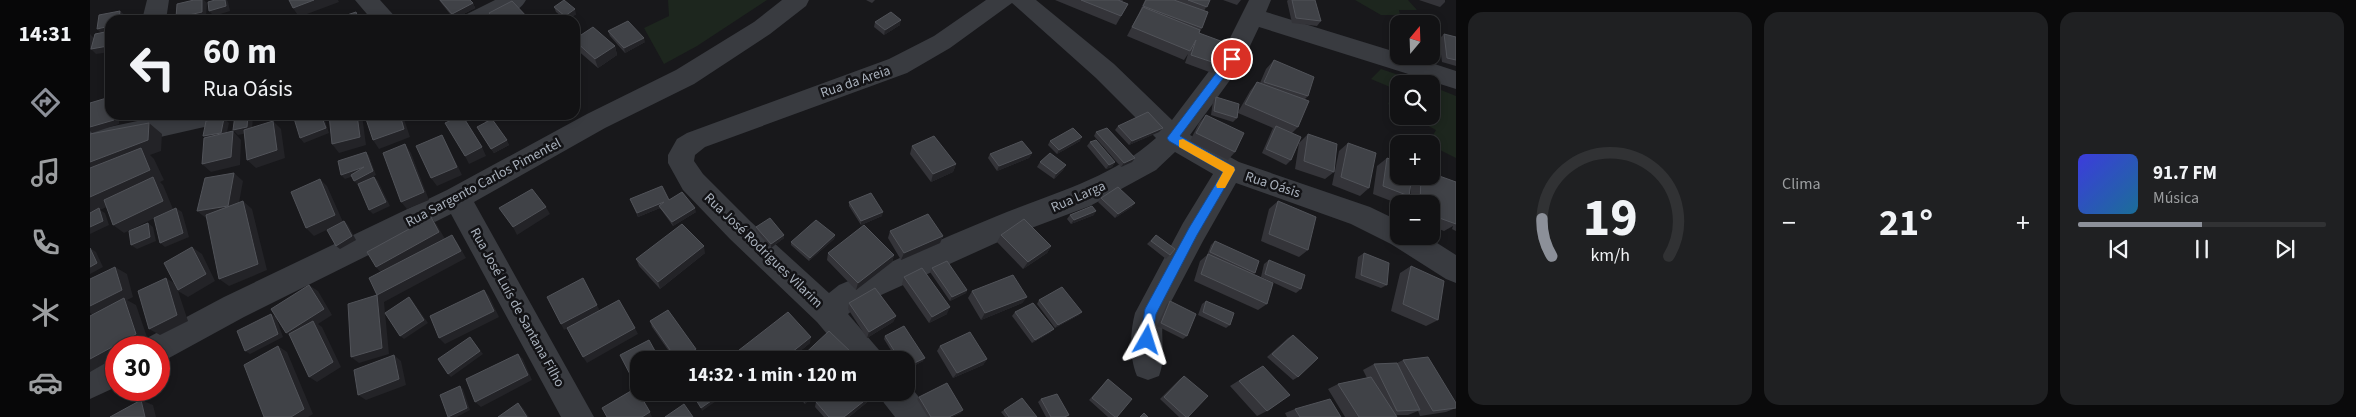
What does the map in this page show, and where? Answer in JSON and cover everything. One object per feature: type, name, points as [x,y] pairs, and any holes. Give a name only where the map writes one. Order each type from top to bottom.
[{"type":"street","points":[[155,15],[158,0]]},
{"type":"street","points":[[366,0],[381,15]]},
{"type":"street","points":[[485,15],[515,0]]},
{"type":"street","name":"Rua Sargento Carlos Pimentel","points":[[170,341],[234,306],[457,198],[596,121],[685,77],[762,28],[798,0]]},
{"type":"street","name":"Rua Oásis","points":[[1005,0],[1105,71],[1173,138],[1230,170],[1360,215],[1390,231]]},
{"type":"street","name":"Rua da Areia","points":[[696,140],[735,124],[867,79],[898,66],[942,42],[1005,0]]},
{"type":"street","points":[[1256,8],[1456,80]]},
{"type":"street","name":"Rua Larga","points":[[828,312],[849,296],[868,286],[1008,224],[1080,198],[1147,162],[1173,138],[1232,59],[1256,8]]},
{"type":"street","points":[[90,142],[131,125],[172,120]]},
{"type":"street","name":"Rua José Rodrigues Vilarim","points":[[696,140],[686,147],[680,155],[681,163],[693,182],[740,230],[828,312],[860,351]]},
{"type":"street","points":[[1148,364],[1147,325],[1150,313],[1193,232],[1230,170]]},
{"type":"street","name":"Rua José Luís de Santana Filho","points":[[457,198],[578,417]]},
{"type":"street","name":"Rua Oásis","points":[[1415,245],[1456,270]]},
{"type":"street","points":[[90,384],[105,376]]},
{"type":"street","points":[[902,401],[915,417]]},
{"type":"shaded area","points":[[668,0],[767,0],[697,46],[664,64],[644,28],[669,16]]},
{"type":"shaded area","points":[[1355,0],[1408,0],[1417,10],[1399,10],[1400,15],[1381,15]]},
{"type":"shaded area","points":[[1381,69],[1399,75],[1390,75],[1390,87],[1371,79]]},
{"type":"shaded area","points":[[1440,90],[1456,96],[1456,158],[1440,150],[1440,135],[1433,135],[1436,130],[1427,125],[1440,125]]},
{"type":"building","points":[[202,0],[202,12],[176,15],[177,4]]},
{"type":"building","points":[[225,0],[226,6],[209,11],[208,2]]},
{"type":"building","points":[[289,0],[314,0],[293,8]]},
{"type":"building","points":[[440,0],[470,0],[473,3],[452,14]]},
{"type":"building","points":[[564,0],[575,9],[564,15],[554,7]]},
{"type":"building","points":[[1081,0],[1118,0],[1128,4],[1121,16]]},
{"type":"building","points":[[1146,0],[1174,0],[1208,12],[1202,28],[1143,6]]},
{"type":"building","points":[[1188,0],[1210,0],[1207,7]]},
{"type":"building","points":[[1292,0],[1315,0],[1321,21],[1296,18]]},
{"type":"building","points":[[512,1],[525,15],[491,15],[489,13]]},
{"type":"building","points":[[1143,7],[1200,30],[1199,33],[1226,43],[1218,64],[1191,55],[1196,40],[1190,51],[1132,27]]},
{"type":"building","points":[[120,11],[120,15],[105,15],[105,27],[97,29],[99,15]]},
{"type":"building","points":[[891,12],[901,20],[885,30],[875,22]]},
{"type":"building","points":[[628,21],[644,38],[624,48],[608,31]]},
{"type":"building","points":[[593,27],[615,46],[595,59],[580,46],[580,36]]},
{"type":"building","points":[[105,32],[105,47],[91,49],[95,34]]},
{"type":"building","points":[[1444,34],[1456,37],[1456,60],[1447,58]]},
{"type":"building","points":[[1274,60],[1314,77],[1308,96],[1264,82]]},
{"type":"building","points":[[1257,82],[1309,101],[1298,127],[1245,104]]},
{"type":"building","points":[[1216,97],[1239,104],[1237,118],[1214,111]]},
{"type":"building","points":[[105,98],[105,120],[114,120],[90,127],[90,103]]},
{"type":"building","points":[[1148,112],[1163,128],[1132,141],[1118,126]]},
{"type":"building","points":[[1206,115],[1244,133],[1235,152],[1196,133]]},
{"type":"building","points":[[224,120],[221,133],[203,136],[206,121]]},
{"type":"building","points":[[234,120],[248,120],[247,127],[233,130]]},
{"type":"building","points":[[295,120],[323,120],[326,128],[300,138]]},
{"type":"building","points":[[330,120],[358,120],[360,137],[332,144]]},
{"type":"building","points":[[366,120],[401,120],[404,129],[373,140]]},
{"type":"building","points":[[451,120],[465,120],[482,147],[465,156],[445,123]]},
{"type":"building","points":[[493,120],[507,140],[491,149],[477,127]]},
{"type":"building","points":[[273,121],[277,150],[247,160],[244,130]]},
{"type":"building","points":[[149,123],[148,140],[90,162],[90,134]]},
{"type":"building","points":[[1276,126],[1301,137],[1291,160],[1266,149]]},
{"type":"building","points":[[1073,128],[1082,137],[1059,150],[1050,141]]},
{"type":"building","points":[[1107,128],[1135,158],[1124,163],[1096,132]]},
{"type":"building","points":[[233,131],[231,157],[202,164],[204,138]]},
{"type":"building","points":[[1308,134],[1337,144],[1334,172],[1304,161]]},
{"type":"building","points":[[442,135],[457,167],[431,178],[416,146]]},
{"type":"building","points":[[934,136],[956,164],[933,174],[912,146]]},
{"type":"building","points":[[1096,140],[1115,162],[1109,165],[1090,142]]},
{"type":"building","points":[[1022,141],[1032,153],[999,166],[990,154]]},
{"type":"building","points":[[1348,143],[1376,153],[1369,188],[1341,177]]},
{"type":"building","points":[[405,144],[424,192],[401,202],[383,153]]},
{"type":"building","points":[[141,148],[150,170],[90,197],[90,168]]},
{"type":"building","points":[[366,152],[373,171],[354,181],[351,175],[364,167],[341,175],[338,161]]},
{"type":"building","points":[[1050,153],[1066,165],[1056,174],[1040,162]]},
{"type":"building","points":[[1387,158],[1390,159],[1390,185],[1411,185],[1409,195],[1383,186]]},
{"type":"building","points":[[234,173],[228,206],[197,211],[205,178]]},
{"type":"building","points":[[1440,176],[1456,182],[1456,224],[1440,218],[1440,195],[1420,195],[1421,185],[1440,185]]},
{"type":"building","points":[[153,177],[163,201],[113,225],[104,200]]},
{"type":"building","points":[[374,177],[386,202],[369,210],[358,184]]},
{"type":"building","points":[[320,179],[335,215],[306,228],[291,192]]},
{"type":"building","points":[[662,186],[669,200],[682,192],[695,208],[672,222],[659,206],[664,202],[637,213],[630,199]]},
{"type":"building","points":[[1118,187],[1135,203],[1118,214],[1101,198]]},
{"type":"building","points":[[532,189],[546,207],[513,227],[499,208]]},
{"type":"building","points":[[871,193],[883,212],[861,221],[849,202]]},
{"type":"building","points":[[243,201],[258,264],[219,279],[206,215]]},
{"type":"building","points":[[1278,201],[1316,217],[1308,250],[1269,234]]},
{"type":"building","points":[[1092,206],[1096,211],[1074,220],[1070,215]]},
{"type":"building","points":[[99,208],[103,221],[90,227],[90,213]]},
{"type":"building","points":[[176,208],[183,233],[160,243],[154,218]]},
{"type":"building","points":[[928,214],[943,236],[904,253],[890,231]]},
{"type":"building","points":[[431,217],[439,232],[376,267],[367,252]]},
{"type":"building","points":[[770,218],[784,235],[771,244],[756,227]]},
{"type":"building","points":[[1024,219],[1051,246],[1028,262],[1001,235]]},
{"type":"building","points":[[816,220],[835,235],[810,258],[791,242]]},
{"type":"building","points":[[344,221],[352,236],[336,246],[327,230]]},
{"type":"building","points":[[148,223],[150,237],[131,245],[129,231]]},
{"type":"building","points":[[682,224],[704,246],[658,282],[636,259]]},
{"type":"building","points":[[864,225],[894,255],[858,283],[828,253]]},
{"type":"building","points":[[452,235],[461,251],[377,295],[369,278]]},
{"type":"building","points":[[1156,235],[1175,249],[1170,255],[1151,241]]},
{"type":"building","points":[[1215,241],[1259,261],[1255,273],[1210,252]]},
{"type":"building","points":[[192,247],[206,274],[178,290],[164,263]]},
{"type":"building","points":[[90,248],[97,263],[90,267]]},
{"type":"building","points":[[1364,253],[1389,263],[1387,285],[1361,275]]},
{"type":"building","points":[[1208,254],[1273,283],[1267,304],[1201,274]]},
{"type":"building","points":[[1269,260],[1305,275],[1301,289],[1265,274]]},
{"type":"building","points":[[947,261],[967,290],[952,297],[932,268]]},
{"type":"building","points":[[1411,266],[1444,281],[1438,320],[1403,304]]},
{"type":"building","points":[[115,267],[122,290],[90,306],[90,279]]},
{"type":"building","points":[[922,268],[950,307],[932,317],[904,277]]},
{"type":"building","points":[[1013,275],[1027,297],[985,313],[972,291]]},
{"type":"building","points":[[166,278],[177,315],[149,329],[138,291]]},
{"type":"building","points":[[583,278],[597,305],[561,324],[547,297]]},
{"type":"building","points":[[309,285],[324,309],[286,333],[271,309]]},
{"type":"building","points":[[1062,287],[1082,312],[1058,325],[1039,300]]},
{"type":"building","points":[[875,288],[896,316],[869,332],[849,303]]},
{"type":"building","points":[[484,290],[494,311],[439,338],[430,316]]},
{"type":"building","points":[[377,295],[382,348],[351,357],[348,304]]},
{"type":"building","points":[[409,297],[424,320],[400,336],[385,313]]},
{"type":"building","points":[[124,298],[136,334],[132,336],[105,336],[105,351],[90,359],[90,316]]},
{"type":"building","points":[[619,300],[635,328],[583,357],[567,328]]},
{"type":"building","points":[[1170,301],[1196,314],[1187,336],[1161,323]]},
{"type":"building","points":[[1206,301],[1234,313],[1230,325],[1203,312]]},
{"type":"building","points":[[1033,303],[1054,329],[1035,340],[1015,312]]},
{"type":"building","points":[[668,310],[696,349],[693,351],[671,351],[650,321]]},
{"type":"building","points":[[788,312],[811,337],[793,351],[738,351]]},
{"type":"building","points":[[271,314],[278,334],[245,351],[237,331]]},
{"type":"building","points":[[313,321],[333,362],[309,377],[289,334]]},
{"type":"building","points":[[904,326],[925,358],[915,363],[915,351],[894,351],[885,336]]},
{"type":"building","points":[[829,331],[850,351],[808,351]]},
{"type":"building","points":[[970,332],[987,359],[957,373],[940,346]]},
{"type":"building","points":[[1293,335],[1318,358],[1298,377],[1272,354]]},
{"type":"building","points":[[470,337],[480,351],[448,374],[438,359]]},
{"type":"building","points":[[649,340],[655,351],[630,351],[630,374],[620,355]]},
{"type":"building","points":[[278,346],[304,409],[291,417],[264,417],[244,365]]},
{"type":"building","points":[[518,354],[528,375],[475,402],[466,379]]},
{"type":"building","points":[[394,355],[399,379],[358,395],[354,370]]},
{"type":"building","points":[[1428,357],[1456,403],[1456,408],[1433,411],[1403,360]]},
{"type":"building","points":[[1397,363],[1420,410],[1397,411],[1374,364]]},
{"type":"building","points":[[1263,366],[1290,395],[1267,411],[1239,381]]},
{"type":"building","points":[[1184,376],[1208,396],[1188,417],[1164,397]]},
{"type":"building","points":[[1371,377],[1397,417],[1359,417],[1338,384]]},
{"type":"building","points":[[1108,379],[1132,399],[1117,417],[1092,398]]},
{"type":"building","points":[[947,383],[963,410],[949,417],[931,417],[919,397]]},
{"type":"building","points":[[460,386],[467,408],[448,417],[440,395]]},
{"type":"building","points":[[630,392],[630,401],[644,401],[650,412],[642,417],[607,417],[602,408]]},
{"type":"building","points":[[1057,394],[1069,415],[1051,417],[1041,399]]},
{"type":"building","points":[[1022,398],[1037,417],[1009,417],[1004,410]]},
{"type":"building","points":[[1330,399],[1341,417],[1300,417],[1295,409]]},
{"type":"building","points":[[139,401],[141,401],[145,417],[110,417]]},
{"type":"building","points":[[697,401],[711,401],[701,408]]},
{"type":"building","points":[[864,401],[844,417],[829,417],[816,402]]},
{"type":"building","points":[[518,403],[527,417],[498,417]]},
{"type":"building","points":[[684,404],[693,417],[665,417]]},
{"type":"building","points":[[1144,413],[1148,417],[1140,417]]},
{"type":"slow traffic","points":[[1183,143],[1230,170],[1221,185]]},
{"type":"route","points":[[1147,340],[1147,325],[1150,313],[1193,232],[1230,170],[1173,138],[1232,59]]}]
